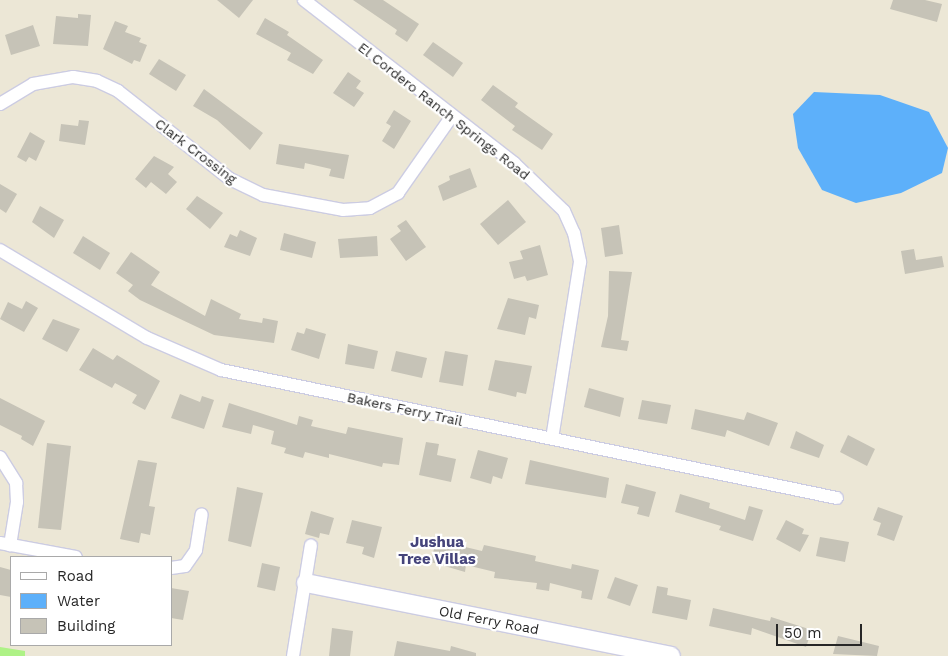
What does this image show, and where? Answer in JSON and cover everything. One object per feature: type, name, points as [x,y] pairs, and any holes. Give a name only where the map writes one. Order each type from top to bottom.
[{"type":"street","name":"El Cordero Ranch Springs Road","points":[[304,0],[514,163],[564,211],[574,233],[580,262],[552,439]]},
{"type":"street","name":"Clark Crossing","points":[[0,104],[33,84],[73,77],[97,81],[118,90],[230,180],[263,195],[343,210],[370,208],[398,193],[452,116]]},
{"type":"street","name":"Bakers Ferry Trail","points":[[0,250],[147,338],[220,370],[837,498]]},
{"type":"street","points":[[0,457],[16,482],[17,502],[5,544],[71,556]]},
{"type":"street","points":[[172,568],[185,566],[196,550],[202,514]]},
{"type":"street","points":[[293,656],[311,545]]},
{"type":"street","name":"Old Ferry Road","points":[[306,583],[671,656]]},
{"type":"green space","points":[[0,647],[25,651],[25,656],[0,656]]},
{"type":"water","points":[[814,92],[880,95],[929,112],[948,148],[942,173],[901,193],[856,203],[822,190],[798,148],[793,114]]},
{"type":"building","points":[[217,0],[253,0],[239,18]]},
{"type":"building","points":[[353,0],[383,0],[419,24],[407,42],[395,34],[397,30]]},
{"type":"building","points":[[893,0],[925,0],[942,4],[937,22],[890,9]]},
{"type":"building","points":[[78,14],[91,15],[88,46],[53,44],[56,16],[78,18]]},
{"type":"building","points":[[265,18],[289,32],[287,35],[323,60],[313,74],[287,60],[291,53],[256,34]]},
{"type":"building","points":[[115,21],[128,26],[125,32],[141,38],[139,42],[147,45],[140,62],[134,60],[132,64],[103,49]]},
{"type":"building","points":[[33,25],[40,46],[11,55],[5,35]]},
{"type":"building","points":[[433,42],[463,63],[453,77],[423,55]]},
{"type":"building","points":[[159,59],[186,75],[176,91],[149,74]]},
{"type":"building","points":[[348,72],[361,81],[356,88],[364,93],[354,107],[333,93]]},
{"type":"building","points":[[493,85],[518,103],[515,107],[553,134],[542,150],[512,130],[515,126],[481,100]]},
{"type":"building","points":[[204,89],[263,133],[250,150],[217,120],[193,106]]},
{"type":"building","points":[[394,110],[411,121],[394,149],[382,141],[391,126],[386,123]]},
{"type":"building","points":[[79,120],[89,121],[85,145],[59,141],[61,124],[78,126]]},
{"type":"building","points":[[30,132],[45,141],[36,161],[29,157],[26,162],[17,157]]},
{"type":"building","points":[[279,144],[349,155],[344,179],[329,176],[331,169],[305,163],[304,169],[276,164]]},
{"type":"building","points":[[154,156],[174,167],[168,174],[177,182],[166,194],[151,182],[146,188],[135,179]]},
{"type":"building","points":[[470,168],[477,187],[443,201],[438,186],[450,180],[449,176]]},
{"type":"building","points":[[0,184],[17,194],[6,213],[0,209]]},
{"type":"building","points":[[197,196],[223,213],[210,229],[186,209]]},
{"type":"building","points":[[508,200],[526,222],[498,245],[480,224]]},
{"type":"building","points":[[40,206],[64,220],[54,238],[32,222]]},
{"type":"building","points":[[406,220],[426,247],[406,261],[390,239],[401,231],[397,226]]},
{"type":"building","points":[[619,225],[623,254],[605,257],[601,228]]},
{"type":"building","points":[[240,230],[257,238],[250,256],[224,247],[230,234],[237,237]]},
{"type":"building","points":[[284,233],[316,242],[312,258],[280,250]]},
{"type":"building","points":[[83,236],[110,253],[100,270],[73,253]]},
{"type":"building","points":[[377,236],[378,256],[340,258],[338,239]]},
{"type":"building","points":[[540,245],[548,275],[527,281],[525,276],[514,279],[509,262],[523,259],[520,251]]},
{"type":"building","points":[[914,249],[916,260],[942,256],[944,267],[905,274],[901,251]]},
{"type":"building","points":[[131,252],[160,272],[151,285],[205,316],[211,299],[241,314],[239,319],[262,323],[263,318],[278,321],[274,343],[214,335],[140,300],[128,291],[133,285],[116,273]]},
{"type":"building","points":[[609,271],[632,272],[621,340],[629,341],[627,351],[601,347],[608,316]]},
{"type":"building","points":[[508,298],[539,305],[536,319],[529,317],[525,335],[497,329]]},
{"type":"building","points":[[26,301],[38,308],[24,332],[0,319],[8,302],[22,309]]},
{"type":"building","points":[[53,319],[80,329],[67,352],[42,339]]},
{"type":"building","points":[[306,328],[326,334],[319,359],[291,350],[297,332],[304,334]]},
{"type":"building","points":[[348,344],[378,351],[374,369],[345,364]]},
{"type":"building","points":[[93,348],[113,360],[117,355],[160,381],[145,410],[132,403],[137,395],[115,383],[112,388],[79,370]]},
{"type":"building","points":[[396,351],[427,358],[422,378],[391,371]]},
{"type":"building","points":[[445,351],[468,355],[463,386],[439,382]]},
{"type":"building","points":[[495,360],[532,366],[526,394],[517,392],[516,397],[488,390]]},
{"type":"building","points":[[589,388],[624,398],[620,417],[584,407]]},
{"type":"building","points":[[180,394],[200,402],[202,396],[214,400],[204,429],[171,418]]},
{"type":"building","points":[[0,398],[45,421],[33,446],[21,439],[22,436],[0,425]]},
{"type":"building","points":[[642,400],[671,405],[667,424],[638,419]]},
{"type":"building","points":[[229,403],[297,425],[299,416],[313,420],[311,426],[346,434],[348,427],[403,438],[399,465],[383,463],[382,467],[329,454],[329,458],[305,452],[303,458],[284,453],[286,448],[271,444],[274,431],[253,425],[251,434],[222,427]]},
{"type":"building","points":[[695,409],[744,420],[747,412],[778,423],[769,446],[727,430],[725,437],[691,429]]},
{"type":"building","points":[[796,431],[824,445],[819,458],[790,448]]},
{"type":"building","points":[[848,435],[875,449],[867,466],[840,452]]},
{"type":"building","points":[[426,442],[439,444],[437,455],[456,459],[451,482],[419,475]]},
{"type":"building","points":[[47,443],[71,446],[61,530],[38,528]]},
{"type":"building","points":[[478,450],[508,458],[502,479],[493,476],[491,484],[470,478]]},
{"type":"building","points":[[138,460],[157,463],[149,506],[155,507],[150,535],[141,533],[139,543],[120,539]]},
{"type":"building","points":[[530,460],[609,478],[606,498],[525,484]]},
{"type":"building","points":[[626,484],[656,492],[649,517],[637,514],[639,507],[621,503]]},
{"type":"building","points":[[237,487],[263,493],[251,547],[228,541]]},
{"type":"building","points":[[680,494],[710,503],[709,508],[745,520],[749,506],[763,510],[753,541],[719,530],[721,526],[675,512]]},
{"type":"building","points":[[878,507],[903,516],[894,541],[877,535],[881,523],[873,520]]},
{"type":"building","points":[[311,511],[334,518],[329,535],[320,533],[319,538],[305,534]]},
{"type":"building","points":[[352,520],[382,527],[374,558],[362,554],[364,547],[346,543]]},
{"type":"building","points":[[786,520],[804,529],[802,534],[809,535],[800,552],[776,539]]},
{"type":"building","points":[[820,537],[849,542],[845,562],[816,556]]},
{"type":"building","points":[[436,540],[482,551],[484,545],[527,554],[536,556],[535,561],[571,569],[572,564],[599,570],[592,600],[581,598],[582,591],[550,583],[549,591],[536,589],[537,583],[494,578],[495,572],[466,565],[465,572],[431,562]]},
{"type":"building","points":[[262,563],[280,567],[275,591],[257,587]]},
{"type":"building","points":[[0,567],[10,570],[10,597],[0,595]]},
{"type":"building","points":[[615,577],[638,585],[630,606],[607,598]]},
{"type":"building","points":[[657,586],[668,588],[667,595],[691,600],[687,620],[652,613]]},
{"type":"building","points":[[172,588],[189,591],[183,620],[172,618]]},
{"type":"building","points":[[713,608],[770,621],[771,617],[812,630],[806,647],[752,628],[751,635],[709,626]]},
{"type":"building","points":[[332,628],[353,631],[350,656],[329,656]]},
{"type":"building","points":[[838,636],[879,646],[877,656],[833,654]]},
{"type":"building","points":[[397,641],[450,651],[451,646],[476,653],[476,656],[394,656]]},
{"type":"district","name":"Jushua Tree Villas","points":[[437,550]]}]
